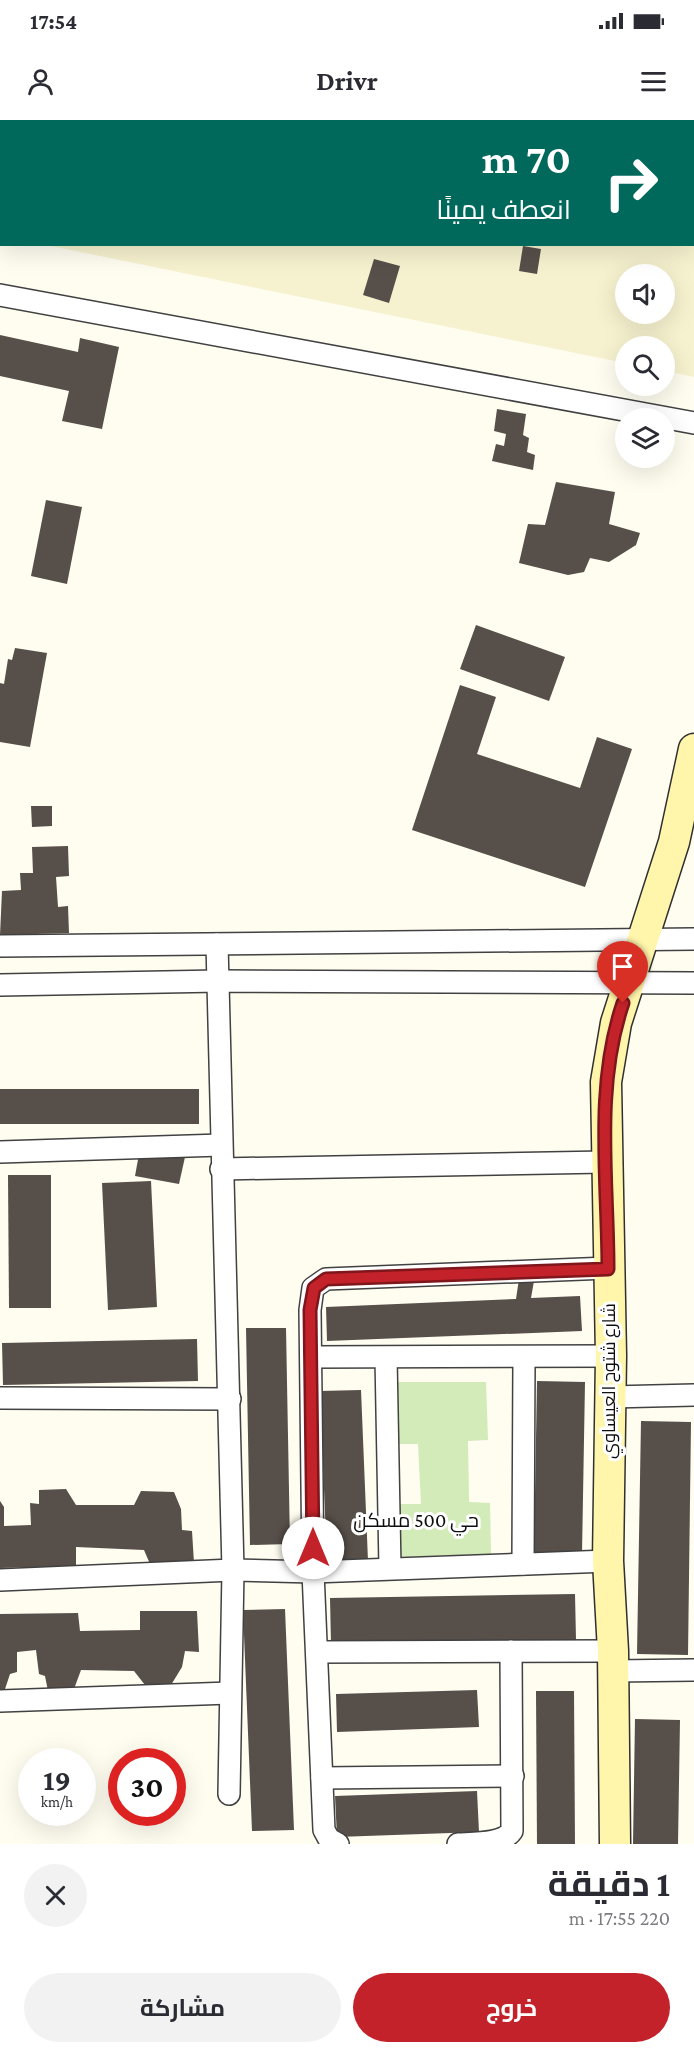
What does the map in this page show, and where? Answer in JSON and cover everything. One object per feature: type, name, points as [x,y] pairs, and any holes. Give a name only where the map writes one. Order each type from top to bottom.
[{"type":"street","points":[[0,295],[694,423]]},
{"type":"street","name":"شارع شتوح العيساوي","points":[[615,1844],[613,1661],[608,1561],[611,1356],[605,1162],[606,1082],[616,1023],[674,842],[694,749]]},
{"type":"street","points":[[0,946],[694,939]]},
{"type":"street","points":[[217,944],[221,1169],[230,1399],[232,1570],[229,1794]]},
{"type":"street","points":[[0,985],[219,981],[694,983]]},
{"type":"street","points":[[0,1152],[221,1145]]},
{"type":"street","points":[[221,1169],[605,1162]]},
{"type":"street","points":[[338,1844],[329,1839],[324,1830],[313,1572],[311,1297],[317,1283],[326,1279],[608,1269]]},
{"type":"street","points":[[312,1357],[611,1356]]},
{"type":"street","points":[[386,1358],[390,1568]]},
{"type":"street","points":[[523,1564],[524,1358]]},
{"type":"street","points":[[611,1396],[694,1395]]},
{"type":"street","points":[[0,1398],[230,1399]]},
{"type":"street","points":[[0,1580],[232,1570],[313,1572],[608,1561]]},
{"type":"street","points":[[318,1652],[511,1651],[694,1670]]},
{"type":"street","points":[[458,1844],[500,1843],[509,1838],[512,1831],[511,1651]]},
{"type":"street","points":[[0,1701],[230,1693]]},
{"type":"street","points":[[322,1778],[513,1776]]},
{"type":"shaded area","points":[[51,246],[694,246],[694,377],[675,373],[675,336],[615,336],[615,361]]},
{"type":"green space","points":[[394,1382],[486,1382],[488,1440],[468,1441],[469,1502],[490,1503],[491,1554],[398,1557],[397,1504],[421,1504],[418,1444],[397,1444]]},
{"type":"building","points":[[523,246],[541,249],[537,274],[519,271]]},
{"type":"building","points":[[374,259],[400,266],[389,303],[363,295]]},
{"type":"building","points":[[0,335],[78,352],[80,338],[119,347],[102,429],[62,421],[69,391],[0,376]]},
{"type":"building","points":[[497,409],[526,414],[523,435],[529,438],[527,452],[535,455],[533,470],[492,461],[496,444],[504,446],[506,434],[494,431]]},
{"type":"building","points":[[556,482],[615,492],[609,524],[640,533],[636,545],[609,562],[590,558],[584,572],[568,575],[519,563],[528,524],[545,525]]},
{"type":"building","points":[[46,500],[82,507],[67,584],[31,576]]},
{"type":"building","points":[[476,625],[565,657],[549,701],[460,669]]},
{"type":"building","points":[[15,648],[47,653],[30,747],[0,742],[0,683],[4,684],[8,659],[12,660]]},
{"type":"building","points":[[460,685],[496,697],[477,754],[580,788],[597,737],[632,749],[585,887],[412,830]]},
{"type":"building","points":[[31,806],[52,806],[52,826],[32,827]]},
{"type":"building","points":[[68,846],[69,876],[56,877],[58,907],[68,906],[69,933],[0,935],[2,891],[21,890],[20,873],[33,873],[32,847]]},
{"type":"building","points":[[0,1089],[199,1089],[199,1124],[0,1124]]},
{"type":"building","points":[[141,1143],[185,1157],[179,1184],[135,1176]]},
{"type":"building","points":[[8,1175],[51,1175],[51,1308],[9,1308]]},
{"type":"building","points":[[151,1181],[157,1307],[108,1310],[102,1183]]},
{"type":"building","points":[[519,1279],[534,1281],[531,1298],[580,1296],[582,1331],[327,1341],[326,1307],[516,1299]]},
{"type":"building","points":[[246,1328],[286,1328],[290,1544],[250,1545]]},
{"type":"building","points":[[197,1339],[198,1381],[3,1385],[2,1343]]},
{"type":"building","points":[[537,1381],[585,1382],[582,1554],[534,1553]]},
{"type":"building","points":[[361,1390],[368,1561],[327,1562],[320,1391]]},
{"type":"building","points":[[641,1421],[691,1422],[688,1655],[637,1654]]},
{"type":"building","points":[[66,1489],[76,1505],[134,1505],[141,1491],[174,1492],[181,1509],[182,1530],[192,1531],[194,1563],[150,1564],[144,1550],[76,1547],[76,1566],[0,1568],[0,1501],[4,1507],[4,1526],[31,1525],[30,1503],[39,1504],[39,1490]]},
{"type":"building","points":[[575,1594],[576,1640],[331,1644],[330,1598]]},
{"type":"building","points":[[285,1609],[294,1830],[252,1831],[243,1610]]},
{"type":"building","points":[[140,1611],[197,1611],[199,1652],[185,1651],[182,1667],[171,1685],[145,1685],[134,1671],[81,1670],[74,1689],[48,1691],[45,1676],[39,1674],[36,1650],[17,1652],[17,1672],[10,1674],[5,1689],[0,1689],[0,1614],[78,1613],[80,1631],[140,1630]]},
{"type":"building","points":[[477,1690],[479,1727],[337,1732],[336,1694]]},
{"type":"building","points":[[536,1691],[574,1691],[575,1844],[537,1844]]},
{"type":"building","points":[[635,1719],[680,1720],[678,1844],[633,1844]]},
{"type":"building","points":[[477,1791],[479,1832],[337,1837],[335,1796]]},
{"type":"district","name":"حي 500 مسكن","points":[[416,1520]]},
{"type":"route","points":[[313,1548],[310,1310],[314,1288],[317,1283],[326,1279],[608,1269],[605,1162],[606,1082],[616,1023],[623,1003]]}]
